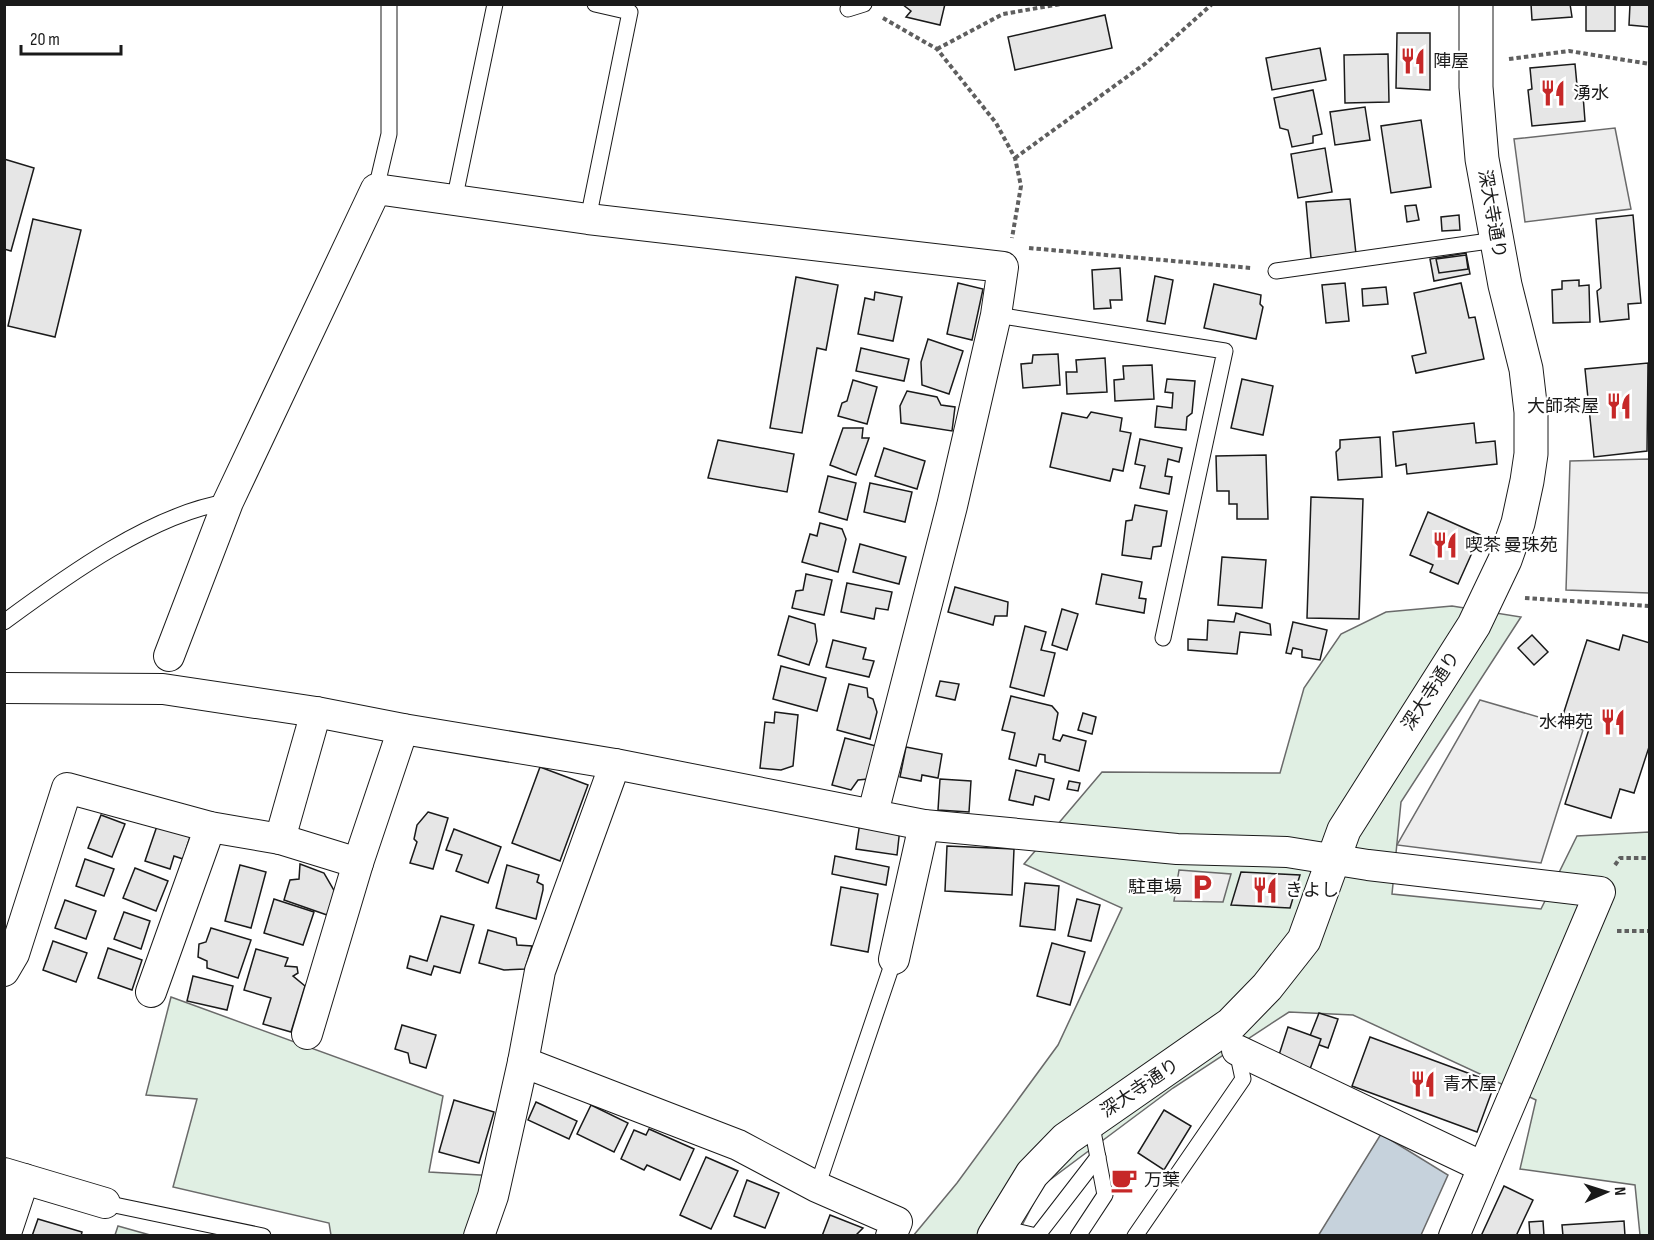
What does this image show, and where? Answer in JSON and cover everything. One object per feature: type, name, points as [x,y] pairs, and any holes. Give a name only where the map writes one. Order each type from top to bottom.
[{"type":"street","name":"深大寺通り","points":[[996,1231],[1032,1174],[1066,1139],[1091,1121],[1234,1037],[1267,987],[1304,940],[1344,830],[1474,625],[1490,594],[1518,523],[1531,454],[1531,412],[1526,369],[1496,240],[1482,159],[1475,63],[1476,4]]},
{"type":"street","points":[[169,656],[228,502],[376,189],[588,219],[1007,257],[996,315],[940,555],[873,813]]},
{"type":"street","points":[[4,688],[163,689],[316,712],[403,729],[615,764],[873,813],[924,825],[1177,849],[1287,852],[1335,860],[1600,892],[1454,1236]]},
{"type":"street","points":[[280,839],[316,712]]},
{"type":"street","points":[[308,1034],[358,863],[403,729]]},
{"type":"street","points":[[479,1236],[493,1196],[523,1062],[540,971],[615,764]]},
{"type":"street","points":[[4,971],[14,954],[67,788],[210,827],[280,839],[358,863]]},
{"type":"street","points":[[894,959],[924,825]]},
{"type":"street","points":[[151,992],[210,827]]},
{"type":"street","points":[[1234,1037],[1484,1167]]},
{"type":"street","points":[[523,1062],[738,1145],[817,1187],[897,1222],[891,1236]]},
{"type":"street","points":[[5,1236],[14,1176],[105,1203]]},
{"type":"lane","points":[[376,189],[389,134],[388,4]]},
{"type":"lane","points":[[454,201],[495,4]]},
{"type":"lane","points":[[588,219],[630,12],[595,4]]},
{"type":"lane","points":[[1276,271],[1496,240]]},
{"type":"lane","points":[[996,315],[1225,351],[1163,638]]},
{"type":"lane","points":[[4,622],[106,551],[201,506],[228,502]]},
{"type":"lane","points":[[817,1187],[894,959]]},
{"type":"lane","points":[[1135,1236],[1243,1079],[1234,1037]]},
{"type":"lane","points":[[1078,1236],[1105,1195],[1091,1121]]},
{"type":"lane","points":[[996,1231],[1037,1236],[1098,1157]]},
{"type":"lane","points":[[105,1203],[263,1236]]},
{"type":"path","points":[[937,49],[1003,14],[1061,4]]},
{"type":"path","points":[[1015,158],[1146,63],[1212,4]]},
{"type":"path","points":[[858,6],[937,49],[996,123],[1015,158],[1021,186],[1007,257],[1276,271]]},
{"type":"path","points":[[1475,63],[1569,51],[1650,64]]},
{"type":"path","points":[[1490,594],[1548,601],[1650,606]]},
{"type":"green space","points":[[1452,606],[1521,617],[1401,802],[1392,894],[1541,909],[1577,836],[1649,832],[1649,1235],[1640,1235],[1635,1185],[1520,1169],[1536,1100],[1353,1015],[1289,1012],[1173,1088],[1043,1185],[1017,1235],[913,1236],[957,1183],[1058,1045],[1122,908],[1024,864],[1102,772],[1280,773],[1304,688],[1341,634],[1386,612]]},
{"type":"green space","points":[[171,997],[443,1096],[429,1172],[497,1176],[485,1235],[331,1235],[329,1223],[173,1187],[197,1099],[146,1095]]},
{"type":"green space","points":[[118,1226],[150,1235],[115,1235]]},
{"type":"shaded area","points":[[1615,128],[1631,209],[1525,222],[1514,139]]},
{"type":"shaded area","points":[[1649,459],[1649,593],[1566,590],[1570,461]]},
{"type":"shaded area","points":[[1480,700],[1583,730],[1541,863],[1397,845]]},
{"type":"shaded area","name":"駐車場","points":[[1179,870],[1231,874],[1223,902],[1174,901]]},
{"type":"shaded area","points":[[1381,1134],[1448,1175],[1421,1235],[1318,1236]]},
{"type":"building","points":[[902,4],[945,4],[940,25],[906,17],[911,11]]},
{"type":"building","points":[[1531,4],[1570,4],[1572,17],[1532,20]]},
{"type":"building","points":[[1586,4],[1615,4],[1615,31],[1586,31]]},
{"type":"building","points":[[1630,4],[1650,4],[1650,27],[1629,25]]},
{"type":"building","points":[[1105,15],[1112,48],[1015,70],[1008,37]]},
{"type":"building","name":"陣屋","points":[[1397,33],[1430,33],[1430,90],[1396,88]]},
{"type":"building","points":[[1320,48],[1326,80],[1272,90],[1266,58]]},
{"type":"building","points":[[1388,54],[1389,102],[1345,103],[1344,55]]},
{"type":"building","name":"湧水","points":[[1575,64],[1578,96],[1583,95],[1585,121],[1532,126],[1528,90],[1532,89],[1530,68]]},
{"type":"building","points":[[1313,90],[1322,134],[1313,136],[1313,143],[1292,147],[1288,130],[1280,128],[1274,98]]},
{"type":"building","points":[[1365,107],[1370,140],[1335,145],[1330,112]]},
{"type":"building","points":[[1421,120],[1431,187],[1391,193],[1381,126]]},
{"type":"building","points":[[1325,148],[1332,192],[1298,198],[1291,154]]},
{"type":"building","points":[[4,159],[34,168],[11,251],[4,249]]},
{"type":"building","points":[[1350,199],[1356,254],[1311,258],[1306,202]]},
{"type":"building","points":[[1416,205],[1419,220],[1407,222],[1405,206]]},
{"type":"building","points":[[1459,215],[1460,230],[1442,231],[1441,217]]},
{"type":"building","points":[[1633,215],[1641,303],[1628,304],[1629,319],[1600,322],[1597,291],[1601,288],[1596,219]]},
{"type":"building","points":[[33,219],[81,230],[55,337],[8,326]]},
{"type":"building","points":[[1466,253],[1470,274],[1434,281],[1430,259]]},
{"type":"building","points":[[1466,255],[1468,269],[1439,273],[1436,259]]},
{"type":"building","points":[[1120,268],[1122,300],[1110,300],[1111,308],[1094,309],[1092,270]]},
{"type":"building","points":[[1155,276],[1173,280],[1165,324],[1147,321]]},
{"type":"building","points":[[796,277],[838,285],[826,350],[817,348],[802,433],[770,428]]},
{"type":"building","points":[[1579,280],[1579,286],[1589,285],[1590,322],[1553,323],[1552,290],[1562,289],[1562,281]]},
{"type":"building","points":[[958,283],[983,289],[972,340],[947,334]]},
{"type":"building","points":[[1345,283],[1349,321],[1326,323],[1322,285]]},
{"type":"building","points":[[1461,283],[1469,318],[1475,317],[1484,359],[1416,373],[1412,356],[1426,353],[1414,293]]},
{"type":"building","points":[[1214,284],[1261,295],[1260,304],[1263,307],[1256,339],[1204,328]]},
{"type":"building","points":[[1386,287],[1388,304],[1363,306],[1362,289]]},
{"type":"building","points":[[875,292],[902,297],[893,341],[858,334],[865,298],[874,300]]},
{"type":"building","points":[[928,339],[963,351],[949,394],[922,385],[921,362]]},
{"type":"building","points":[[861,348],[909,359],[904,381],[856,371]]},
{"type":"building","points":[[1058,354],[1060,385],[1023,388],[1021,364],[1032,363],[1033,355]]},
{"type":"building","points":[[1105,358],[1107,392],[1067,394],[1066,372],[1077,372],[1076,360]]},
{"type":"building","name":"大師茶屋","points":[[1648,363],[1647,451],[1594,457],[1585,369]]},
{"type":"building","points":[[1152,365],[1154,399],[1115,401],[1114,380],[1124,379],[1123,366]]},
{"type":"building","points":[[1167,379],[1195,381],[1192,413],[1187,417],[1186,430],[1155,427],[1157,406],[1172,408],[1173,393],[1165,392]]},
{"type":"building","points":[[1242,379],[1273,386],[1263,435],[1231,428]]},
{"type":"building","points":[[853,380],[877,387],[867,424],[838,416],[842,403],[847,401]]},
{"type":"building","points":[[907,391],[937,397],[941,405],[955,407],[952,431],[901,423],[900,406]]},
{"type":"building","points":[[1091,412],[1122,418],[1120,431],[1131,433],[1123,471],[1113,469],[1110,481],[1050,467],[1062,413],[1087,418]]},
{"type":"building","points":[[1474,423],[1476,443],[1495,441],[1497,464],[1407,474],[1406,464],[1396,466],[1393,432]]},
{"type":"building","points":[[843,428],[863,428],[862,438],[869,438],[856,475],[830,465]]},
{"type":"building","points":[[1380,437],[1382,477],[1338,480],[1336,452],[1340,448],[1340,440]]},
{"type":"building","points":[[1140,439],[1182,448],[1179,462],[1168,459],[1165,476],[1172,477],[1169,494],[1140,488],[1145,466],[1135,464]]},
{"type":"building","points":[[718,440],[794,454],[787,492],[708,478]]},
{"type":"building","points":[[884,448],[925,461],[917,489],[875,476]]},
{"type":"building","points":[[1266,455],[1268,519],[1237,519],[1237,504],[1229,504],[1229,491],[1217,491],[1216,456]]},
{"type":"building","points":[[828,476],[856,483],[847,520],[819,512]]},
{"type":"building","points":[[870,483],[912,492],[905,522],[864,512]]},
{"type":"building","points":[[1311,497],[1363,499],[1359,619],[1307,618]]},
{"type":"building","points":[[1135,505],[1167,511],[1161,546],[1153,547],[1151,559],[1122,555],[1126,521],[1132,520]]},
{"type":"building","name":"喫茶 曼珠苑","points":[[1428,512],[1480,535],[1458,584],[1430,572],[1433,565],[1410,555]]},
{"type":"building","points":[[820,523],[842,529],[846,539],[838,572],[802,562],[810,534],[817,536]]},
{"type":"building","points":[[860,544],[906,557],[899,584],[853,572]]},
{"type":"building","points":[[1222,557],[1266,560],[1262,608],[1218,605]]},
{"type":"building","points":[[806,574],[832,580],[824,615],[792,608],[796,591],[803,590]]},
{"type":"building","points":[[1102,574],[1142,582],[1139,598],[1146,599],[1144,613],[1096,604]]},
{"type":"building","points":[[847,583],[892,592],[888,610],[876,608],[874,619],[841,612]]},
{"type":"building","points":[[955,587],[1008,602],[1007,616],[995,616],[993,625],[948,612]]},
{"type":"building","points":[[1062,609],[1078,614],[1067,650],[1052,645]]},
{"type":"building","points":[[1236,613],[1270,624],[1271,635],[1240,632],[1237,654],[1188,650],[1188,639],[1207,640],[1208,620],[1234,622]]},
{"type":"building","points":[[789,616],[815,624],[817,641],[809,665],[778,655]]},
{"type":"building","points":[[1293,622],[1327,630],[1320,660],[1302,657],[1302,650],[1293,648],[1291,654],[1286,653]]},
{"type":"building","points":[[1025,626],[1046,632],[1041,650],[1055,653],[1044,696],[1010,687]]},
{"type":"building","points":[[1532,635],[1548,652],[1534,665],[1518,648]]},
{"type":"building","name":"水神苑","points":[[1623,635],[1650,643],[1650,744],[1634,793],[1620,789],[1611,818],[1565,804],[1590,726],[1562,718],[1587,640],[1619,650]]},
{"type":"building","points":[[833,640],[866,648],[863,659],[874,661],[869,677],[826,667]]},
{"type":"building","points":[[781,666],[826,678],[817,711],[773,699]]},
{"type":"building","points":[[940,681],[959,684],[955,700],[936,696]]},
{"type":"building","points":[[849,684],[867,688],[868,697],[873,699],[877,712],[870,739],[837,730]]},
{"type":"building","points":[[1011,696],[1052,706],[1058,713],[1053,739],[1060,741],[1063,735],[1086,741],[1079,771],[1045,762],[1045,755],[1039,754],[1036,766],[1009,759],[1015,733],[1002,730]]},
{"type":"building","points":[[775,712],[798,715],[793,766],[781,770],[760,768],[765,722],[774,723]]},
{"type":"building","points":[[1083,713],[1096,717],[1092,734],[1078,730]]},
{"type":"building","points":[[845,738],[876,746],[868,779],[858,780],[851,790],[832,785]]},
{"type":"building","points":[[906,747],[942,754],[938,778],[922,775],[921,781],[900,777]]},
{"type":"building","points":[[540,767],[588,785],[560,861],[512,843]]},
{"type":"building","points":[[1016,770],[1054,779],[1049,800],[1035,796],[1033,805],[1009,800]]},
{"type":"building","points":[[940,779],[971,781],[969,812],[938,810]]},
{"type":"building","points":[[1069,781],[1080,783],[1078,791],[1067,789]]},
{"type":"building","points":[[428,812],[448,818],[433,869],[410,863],[417,842],[414,839],[417,825]]},
{"type":"building","points":[[101,815],[125,824],[112,857],[88,848]]},
{"type":"building","points":[[860,822],[900,828],[897,855],[856,849]]},
{"type":"building","points":[[157,826],[190,837],[183,859],[174,856],[170,869],[145,861]]},
{"type":"building","points":[[454,829],[501,847],[488,883],[456,871],[462,855],[446,850]]},
{"type":"building","points":[[947,846],[1014,849],[1012,895],[945,891]]},
{"type":"building","points":[[835,856],[889,867],[886,885],[832,874]]},
{"type":"building","points":[[85,859],[114,869],[104,896],[76,886]]},
{"type":"building","points":[[300,864],[324,873],[335,892],[327,915],[284,900],[290,880],[299,879]]},
{"type":"building","points":[[240,865],[266,872],[251,928],[225,921]]},
{"type":"building","points":[[507,865],[539,875],[537,882],[543,885],[543,890],[536,919],[496,908]]},
{"type":"building","points":[[135,868],[168,881],[156,911],[123,898]]},
{"type":"building","name":"きよし","points":[[1241,872],[1300,875],[1290,908],[1231,905]]},
{"type":"building","points":[[1025,883],[1059,886],[1055,930],[1020,926]]},
{"type":"building","points":[[841,887],[878,894],[868,952],[831,945]]},
{"type":"building","points":[[274,899],[314,912],[303,945],[264,933]]},
{"type":"building","points":[[1077,899],[1100,905],[1091,941],[1068,936]]},
{"type":"building","points":[[65,900],[96,911],[86,939],[55,928]]},
{"type":"building","points":[[124,912],[150,921],[141,949],[114,939]]},
{"type":"building","points":[[441,916],[474,925],[460,973],[434,966],[431,975],[407,968],[410,956],[427,961]]},
{"type":"building","points":[[211,928],[251,940],[238,978],[207,968],[207,961],[198,957],[199,944],[206,942]]},
{"type":"building","points":[[488,930],[516,938],[517,945],[532,946],[525,969],[504,970],[479,963]]},
{"type":"building","points":[[53,941],[87,953],[76,982],[43,970]]},
{"type":"building","points":[[1052,943],[1085,952],[1070,1005],[1037,996]]},
{"type":"building","points":[[108,948],[142,960],[132,990],[98,978]]},
{"type":"building","points":[[256,949],[288,958],[285,966],[297,967],[298,973],[293,976],[305,986],[291,1032],[263,1024],[271,998],[244,990]]},
{"type":"building","points":[[193,976],[233,986],[227,1010],[187,1001]]},
{"type":"building","points":[[1319,1013],[1338,1019],[1328,1048],[1308,1041]]},
{"type":"building","points":[[402,1025],[436,1035],[426,1068],[410,1063],[408,1053],[395,1049]]},
{"type":"building","points":[[1288,1027],[1321,1039],[1310,1069],[1278,1058]]},
{"type":"building","name":"青木屋","points":[[1370,1037],[1495,1083],[1477,1132],[1352,1086]]},
{"type":"building","points":[[454,1100],[494,1112],[479,1163],[439,1152]]},
{"type":"building","points":[[536,1102],[577,1121],[569,1139],[528,1120]]},
{"type":"building","points":[[591,1105],[628,1123],[614,1152],[577,1134]]},
{"type":"building","points":[[1164,1110],[1191,1126],[1164,1170],[1138,1153]]},
{"type":"building","points":[[649,1129],[694,1149],[680,1180],[647,1165],[644,1170],[621,1159],[634,1130],[646,1135]]},
{"type":"building","points":[[706,1157],[738,1171],[711,1229],[680,1215]]},
{"type":"building","points":[[747,1180],[779,1193],[765,1228],[734,1216]]},
{"type":"building","points":[[1504,1186],[1533,1200],[1516,1236],[1481,1236]]},
{"type":"building","points":[[830,1215],[863,1228],[855,1236],[822,1236]]},
{"type":"building","points":[[38,1219],[82,1232],[81,1236],[32,1236]]},
{"type":"building","points":[[1543,1221],[1544,1236],[1530,1236],[1529,1222]]},
{"type":"building","points":[[1624,1221],[1625,1236],[1563,1236],[1562,1225]]},
{"type":"place","name":"陣屋","points":[[1413,61]]},
{"type":"place","name":"湧水","points":[[1553,93]]},
{"type":"place","name":"大師茶屋","points":[[1619,406]]},
{"type":"place","name":"喫茶 曼珠苑","points":[[1445,545]]},
{"type":"place","name":"水神苑","points":[[1613,722]]},
{"type":"place","name":"駐車場","points":[[1202,887]]},
{"type":"place","name":"きよし","points":[[1265,890]]},
{"type":"place","name":"青木屋","points":[[1423,1084]]},
{"type":"place","name":"万葉","points":[[1124,1180]]}]
